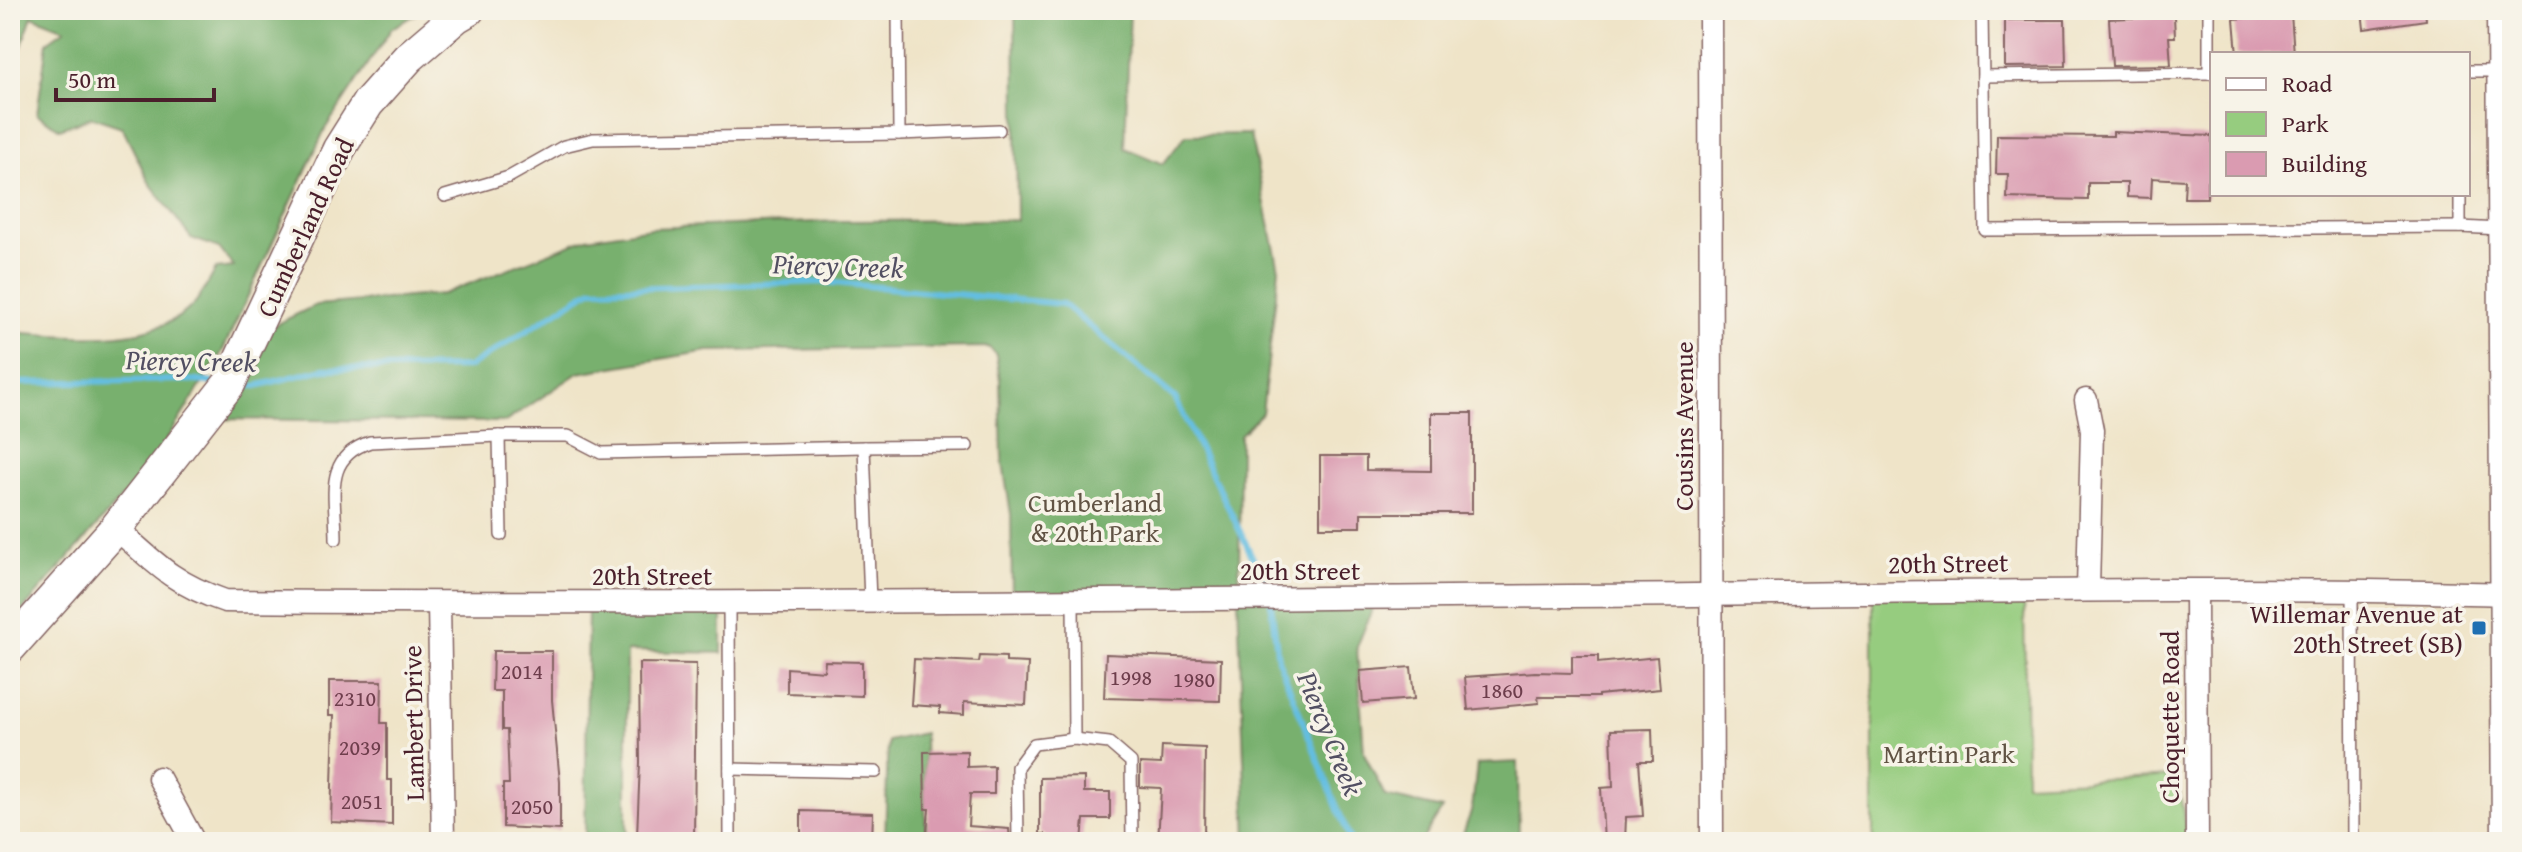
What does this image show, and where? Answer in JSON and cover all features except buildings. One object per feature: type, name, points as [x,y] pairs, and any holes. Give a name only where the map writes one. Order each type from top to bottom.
[{"type":"street","name":"Cumberland Road","points":[[14,640],[116,528],[229,384],[339,149],[368,103],[408,58],[468,10]]},
{"type":"street","name":"Cousins Avenue","points":[[1710,10],[1712,842]]},
{"type":"street","points":[[2503,10],[2508,842]]},
{"type":"street","points":[[2086,400],[2092,430],[2088,589]]},
{"type":"street","name":"20th Street","points":[[116,528],[171,576],[195,591],[225,601],[1073,600],[2088,589],[2508,594]]},
{"type":"street","name":"Choquette Road","points":[[2196,591],[2197,842]]},
{"type":"street","name":"Lambert Drive","points":[[439,603],[443,842]]},
{"type":"street","points":[[159,778],[194,842]]},
{"type":"lane","points":[[898,10],[899,134]]},
{"type":"lane","points":[[1982,10],[1985,230],[2460,227],[2505,230]]},
{"type":"lane","points":[[1983,76],[2210,73],[2209,10]]},
{"type":"lane","points":[[2470,71],[2504,71]]},
{"type":"lane","points":[[445,196],[509,177],[564,146],[593,139],[999,130]]},
{"type":"lane","points":[[2460,196],[2460,227]]},
{"type":"lane","points":[[499,436],[501,535]]},
{"type":"lane","points":[[336,539],[336,472],[343,456],[353,447],[370,442],[568,436],[601,453],[967,446]]},
{"type":"lane","points":[[864,447],[870,601]]},
{"type":"lane","points":[[2352,590],[2353,842]]},
{"type":"lane","points":[[1073,600],[1074,739]]},
{"type":"lane","points":[[729,602],[730,842]]},
{"type":"lane","points":[[1018,842],[1017,767],[1034,744],[1074,739],[1109,743],[1131,762],[1132,842]]},
{"type":"lane","points":[[730,769],[876,772]]},
{"type":"green space","points":[[10,10],[424,10],[392,28],[325,129],[222,352],[152,463],[22,611],[10,604],[10,332],[106,336],[154,328],[175,319],[192,306],[216,269],[234,267],[219,248],[191,238],[149,182],[122,127],[92,117],[60,129],[37,114],[47,42],[65,29],[32,16],[18,57],[14,157],[10,162]]},
{"type":"green space","name":"Cumberland & 20th Park","points":[[1015,10],[1130,10],[1125,148],[1163,164],[1186,135],[1250,134],[1279,269],[1262,413],[1240,435],[1239,598],[1377,597],[1357,647],[1364,753],[1385,796],[1442,809],[1421,842],[1247,842],[1238,599],[1012,600],[1011,514],[1002,458],[1000,380],[996,355],[989,347],[708,351],[578,373],[505,422],[203,419],[254,335],[316,305],[443,294],[587,238],[651,228],[841,221],[1017,220]]},
{"type":"green space","name":"Martin Park","points":[[2024,590],[2026,783],[2177,776],[2188,842],[1873,842],[1873,592]]},
{"type":"green space","points":[[588,603],[722,603],[722,653],[627,651],[627,842],[585,842]]},
{"type":"green space","points":[[924,733],[926,842],[885,842],[888,741]]},
{"type":"green space","points":[[1518,762],[1519,842],[1460,842],[1472,809],[1477,764]]},
{"type":"waterway","name":"Piercy Creek","points":[[240,385],[256,386],[324,369],[469,367],[592,289],[824,282],[1063,304],[1175,398],[1270,593]]},
{"type":"waterway","name":"Piercy Creek","points":[[10,383],[186,380],[217,383]]},
{"type":"waterway","name":"Piercy Creek","points":[[1271,604],[1278,659],[1351,842]]},
{"type":"place","name":"Willemar Avenue at 20th Street (SB)","points":[[2479,628]]}]
